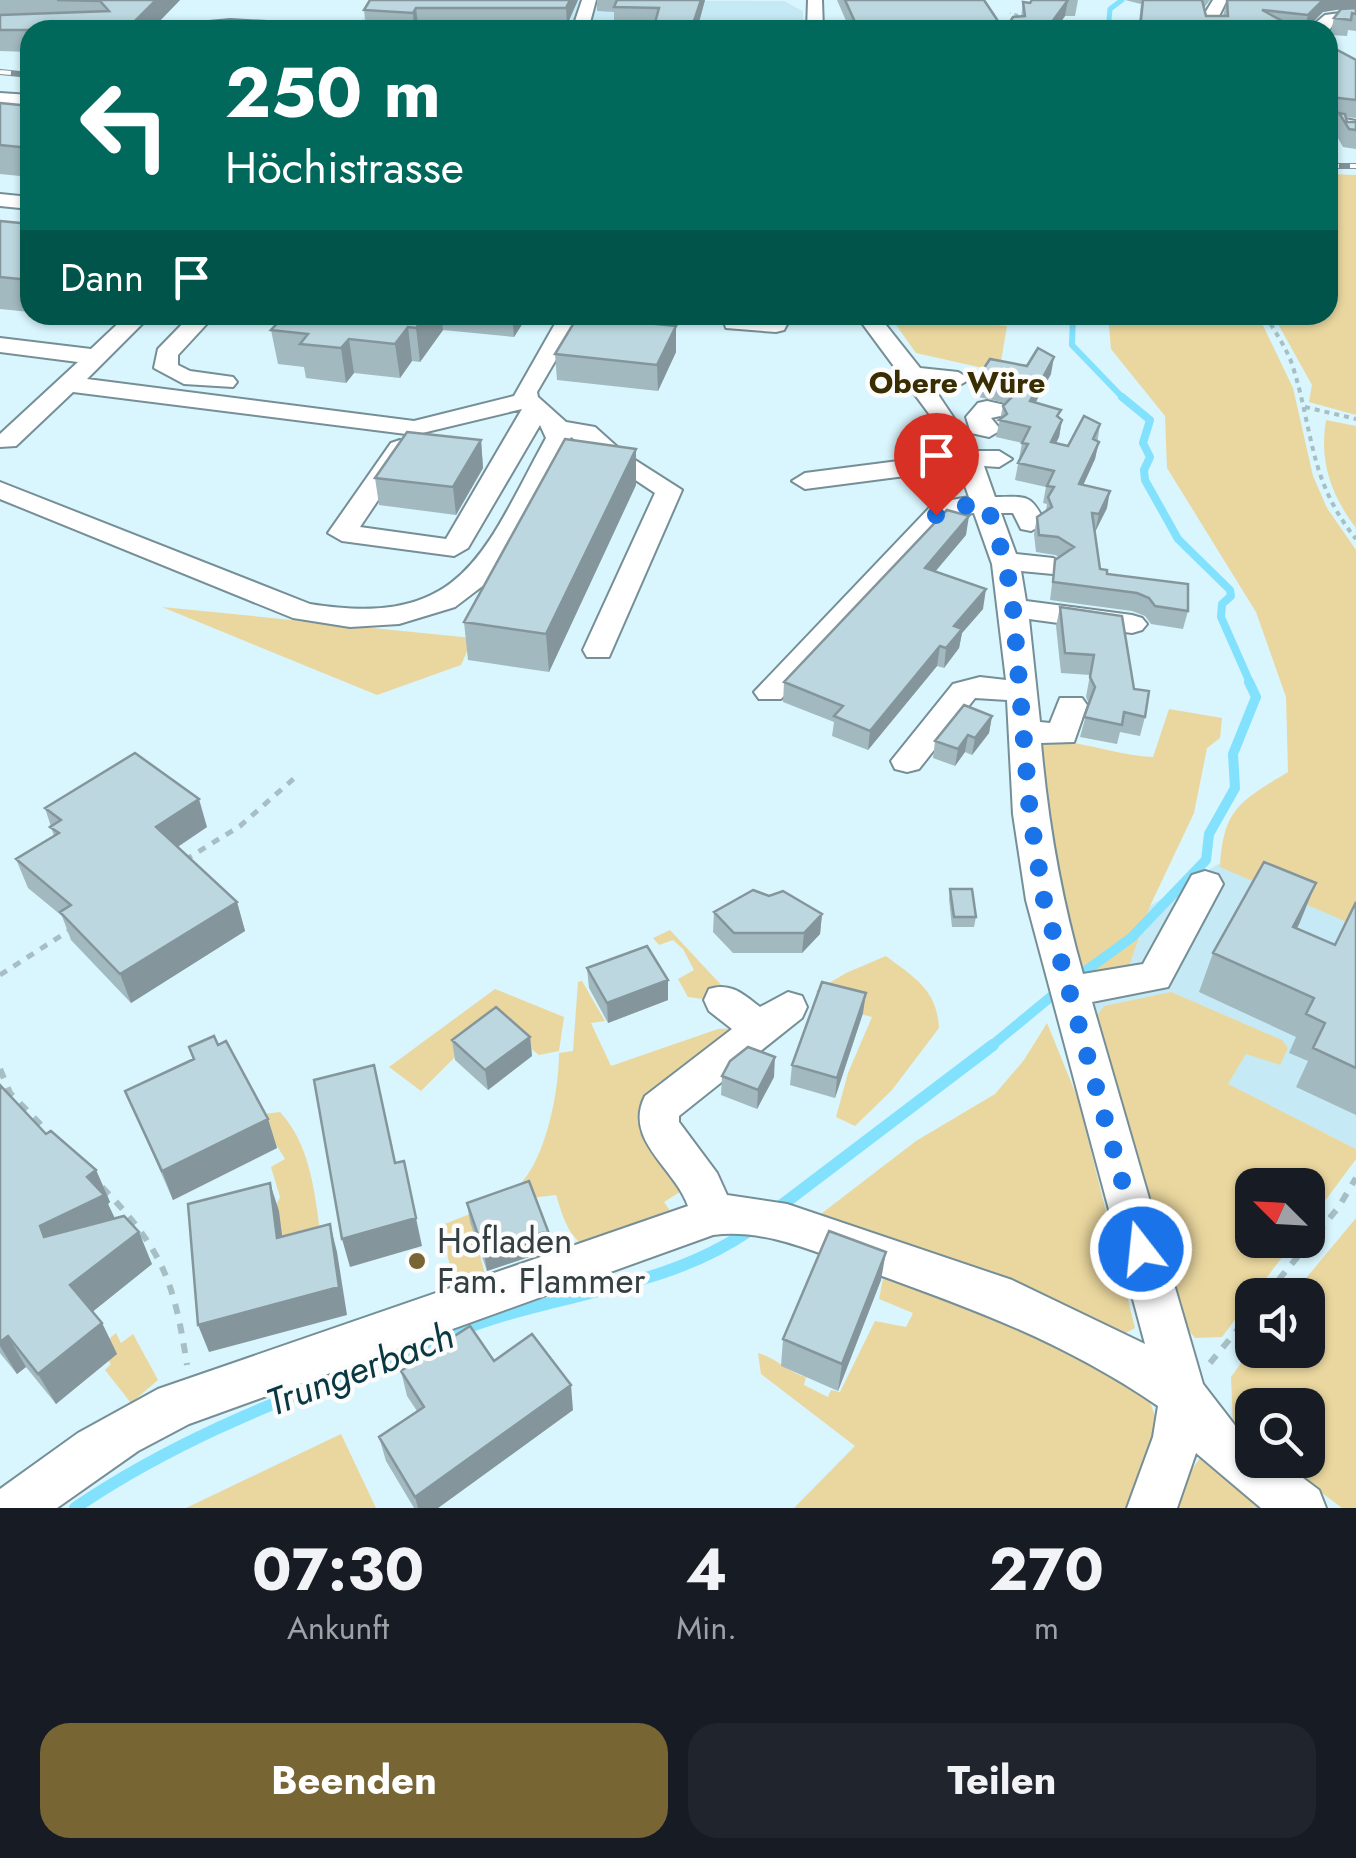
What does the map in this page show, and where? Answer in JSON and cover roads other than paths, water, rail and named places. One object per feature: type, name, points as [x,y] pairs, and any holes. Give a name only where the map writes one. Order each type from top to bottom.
[{"type":"street","points":[[1328,20],[1356,16]]},
{"type":"street","points":[[7,441],[129,325]]},
{"type":"street","points":[[194,325],[166,354],[166,368],[184,377],[476,413]]},
{"type":"street","points":[[414,428],[342,533],[454,548],[532,404],[529,382],[565,325]]},
{"type":"street","points":[[874,325],[941,413],[1012,481]]},
{"type":"street","points":[[0,345],[95,357]]},
{"type":"street","points":[[913,375],[968,381]]},
{"type":"street","points":[[68,384],[414,428],[532,404]]},
{"type":"street","points":[[532,404],[558,428],[586,432],[615,458],[669,490],[598,650]]},
{"type":"street","points":[[941,413],[987,419]]},
{"type":"street","points":[[0,490],[266,599],[339,619],[371,620],[430,606],[459,592],[482,572],[559,438],[558,428]]},
{"type":"street","points":[[805,481],[1012,481]]},
{"type":"street","points":[[770,692],[936,515],[951,506],[987,505],[1012,481]]},
{"type":"street","points":[[987,505],[1012,481]]},
{"type":"street","points":[[987,505],[1005,561],[1013,608],[1030,814],[1044,900],[1183,1396],[1176,1437],[1152,1508]]},
{"type":"street","points":[[1005,561],[1052,566]]},
{"type":"street","points":[[1013,608],[1132,624]]},
{"type":"street","points":[[907,762],[964,691],[986,688],[1021,692]]},
{"type":"street","points":[[1022,730],[1063,735],[1071,705]]},
{"type":"street","points":[[1068,991],[1155,977],[1205,884]]},
{"type":"street","points":[[724,1000],[773,1017],[672,1095],[657,1114],[664,1136],[725,1214]]},
{"type":"street","points":[[16,1508],[135,1424],[192,1397],[240,1384],[725,1214],[787,1223],[1012,1301],[1118,1353],[1183,1396],[1220,1445],[1301,1508]]},
{"type":"waterway","name":"Trungerbach","points":[[1109,20],[1110,9],[1122,0]]},
{"type":"waterway","name":"Trungerbach","points":[[1073,325],[1072,345],[1123,397]]},
{"type":"waterway","name":"Trungerbach","points":[[1123,397],[1150,420],[1143,443],[1150,457],[1144,470],[1145,480],[1178,539],[1230,590],[1231,596],[1222,604],[1221,617],[1251,685]]},
{"type":"waterway","name":"Trungerbach","points":[[1084,972],[1131,938],[1206,860],[1209,834],[1235,788],[1233,754],[1256,697],[1249,682]]},
{"type":"waterway","name":"Trungerbach","points":[[990,1047],[1053,995]]},
{"type":"waterway","name":"Trungerbach","points":[[774,1211],[993,1045]]},
{"type":"waterway","name":"Trungerbach","points":[[75,1508],[145,1465],[293,1395],[476,1324],[657,1275],[689,1263],[750,1230]]},
{"type":"railway","points":[[0,72],[20,74]]},
{"type":"railway","points":[[1338,166],[1356,166]]},
{"type":"place","name":"Hofladen Fam. Flammer","points":[[417,1261]]},
{"type":"district","name":"Obere Würe","points":[[957,383]]}]
